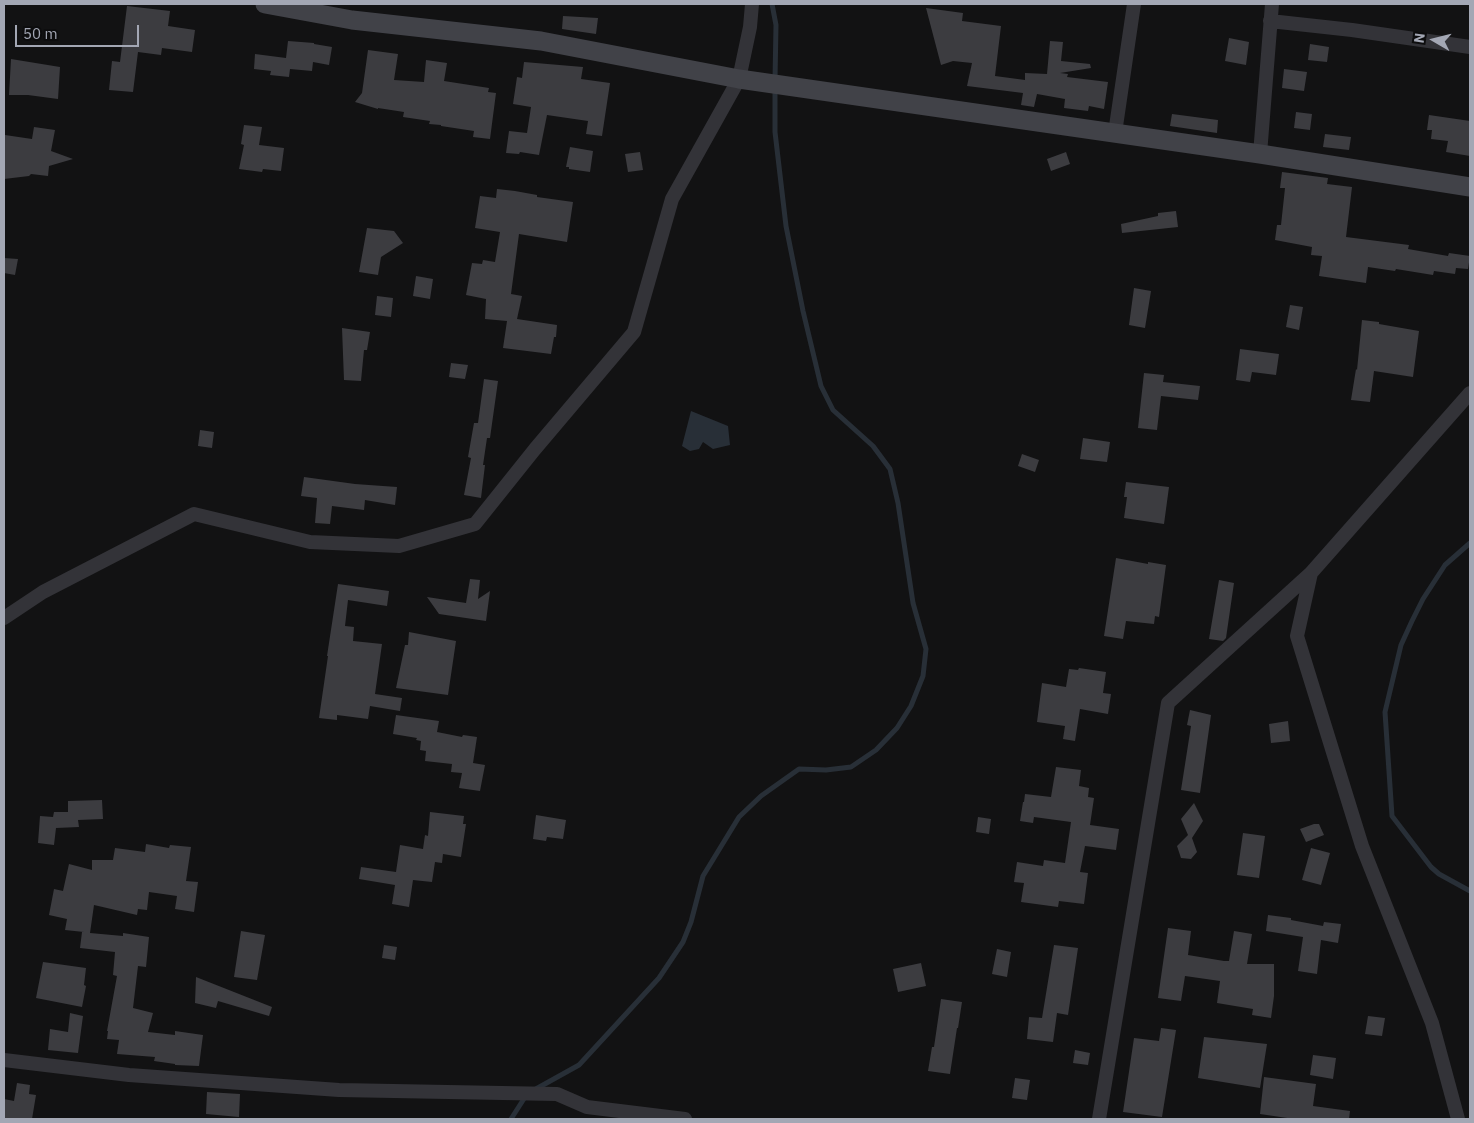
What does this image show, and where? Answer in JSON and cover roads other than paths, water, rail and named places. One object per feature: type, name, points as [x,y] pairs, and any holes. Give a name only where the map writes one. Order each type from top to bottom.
[{"type":"street","points":[[265,4],[352,20],[541,41],[739,79],[1260,154],[1470,187]]},
{"type":"street","points":[[4,618],[43,592],[194,514],[310,542],[399,546],[475,524],[535,449],[634,332],[672,199],[739,79],[750,27],[752,4]]},
{"type":"street","points":[[1115,133],[1134,4]]},
{"type":"street","points":[[1260,154],[1272,4]]},
{"type":"street","points":[[1270,21],[1352,30],[1470,47]]},
{"type":"street","points":[[1099,1119],[1168,703],[1311,573],[1470,393]]},
{"type":"street","points":[[1311,573],[1297,636],[1362,846],[1432,1023],[1458,1119]]},
{"type":"street","points":[[4,1060],[129,1075],[339,1090],[557,1094],[587,1107],[685,1119]]},
{"type":"waterway","points":[[772,4],[776,25],[775,80]]},
{"type":"waterway","points":[[534,1090],[579,1065],[659,978],[683,942],[691,922],[703,876],[739,817],[761,796],[799,769],[826,770],[851,767],[876,750],[897,728],[911,706],[923,676],[926,649],[913,603],[898,503],[890,469],[873,446],[833,410],[821,386],[803,311],[786,226],[775,132],[775,88]]},
{"type":"waterway","points":[[1470,543],[1445,565],[1423,599],[1401,645],[1385,712],[1392,816],[1431,867],[1439,874],[1470,891]]},
{"type":"waterway","points":[[511,1119],[527,1094]]}]
